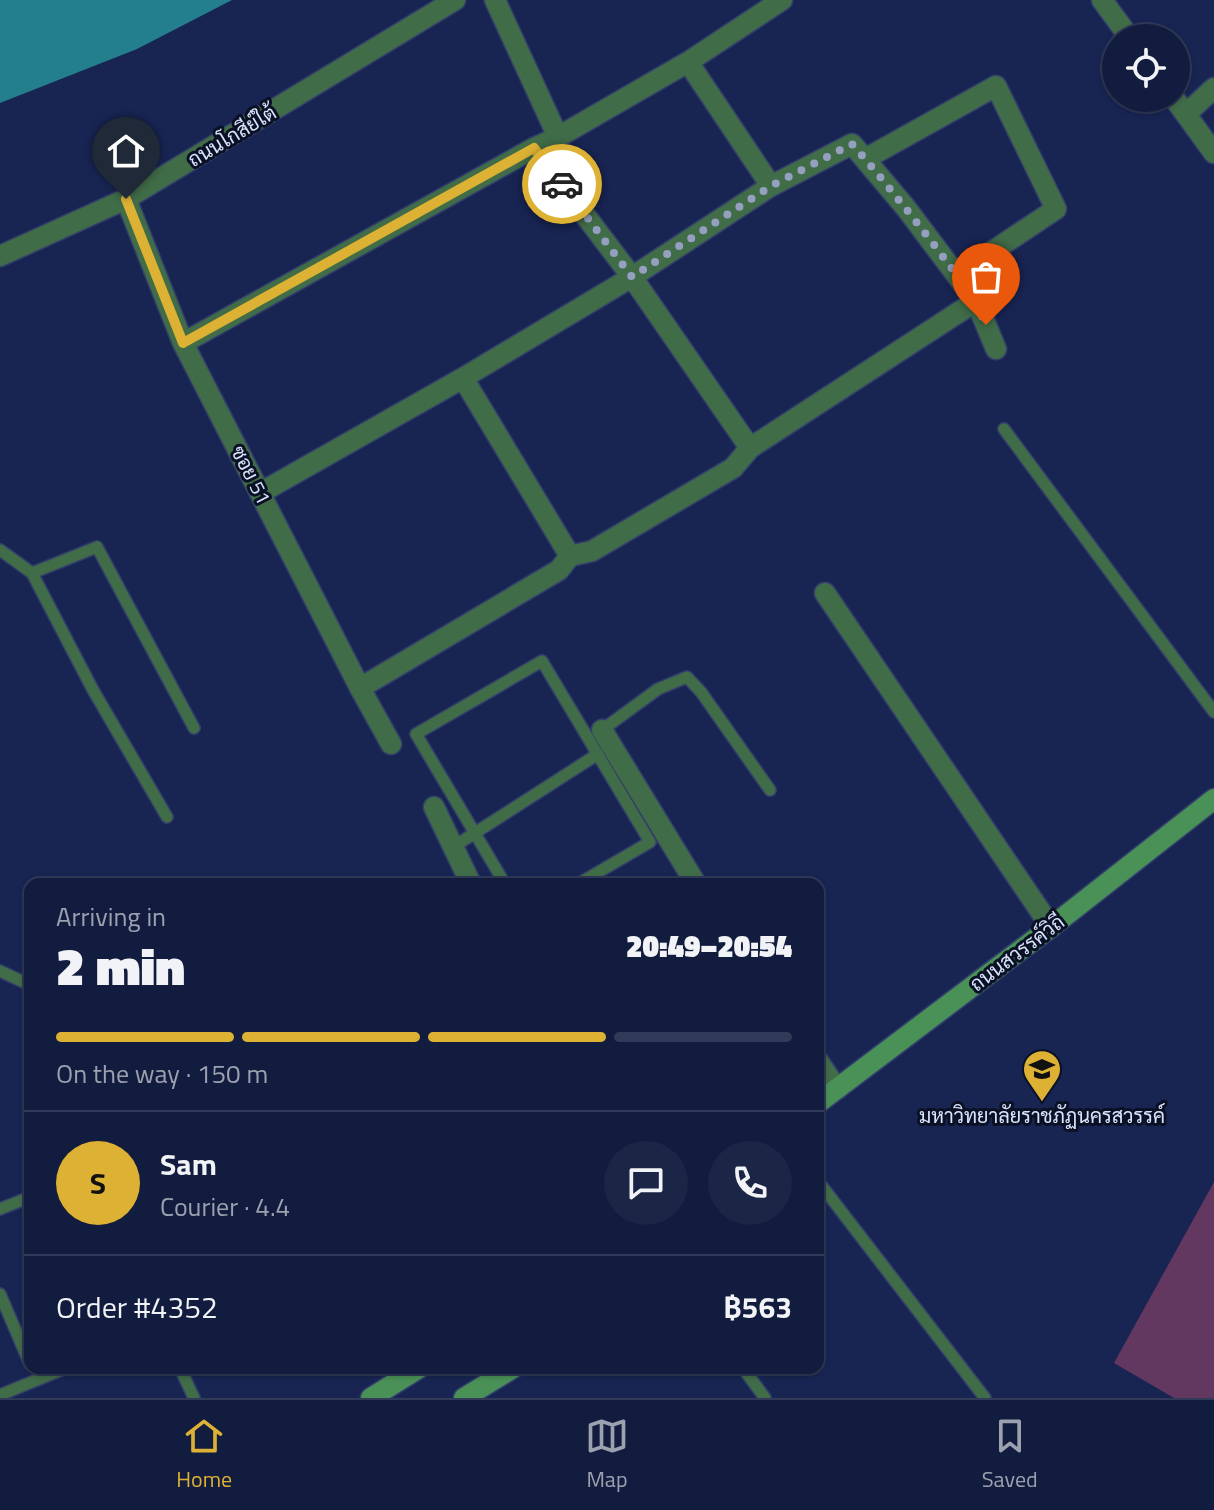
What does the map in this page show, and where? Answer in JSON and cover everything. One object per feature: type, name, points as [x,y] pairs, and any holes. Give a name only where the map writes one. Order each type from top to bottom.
[{"type":"main road","name":"ถนนสวรรค์วิถี","points":[[824,1099],[1214,799]]},
{"type":"main road","points":[[371,1398],[409,1374]]},
{"type":"main road","points":[[464,1398],[503,1374]]},
{"type":"street","name":"ถนนโกสีย์ใต้","points":[[0,256],[126,199],[455,0]]},
{"type":"street","points":[[495,0],[558,137]]},
{"type":"street","points":[[183,343],[558,137],[688,62],[782,0]]},
{"type":"street","points":[[1102,0],[1120,24]]},
{"type":"street","points":[[688,62],[771,186]]},
{"type":"street","points":[[865,159],[996,86],[1056,209],[957,275]]},
{"type":"street","points":[[1190,101],[1214,88]]},
{"type":"street","points":[[1184,112],[1214,153]]},
{"type":"street","points":[[260,493],[463,378],[632,277],[771,186],[852,144],[906,208],[976,301],[996,349]]},
{"type":"street","points":[[534,148],[632,277],[750,448]]},
{"type":"street","name":"ซอย 51","points":[[126,199],[183,343],[391,744]]},
{"type":"street","points":[[360,688],[559,570],[570,556],[592,551],[733,468],[750,448],[976,301]]},
{"type":"street","points":[[463,378],[570,556]]},
{"type":"street","points":[[825,593],[1051,927]]},
{"type":"street","points":[[602,730],[692,878]]},
{"type":"street","points":[[434,807],[468,878]]},
{"type":"street","points":[[824,1070],[837,1089]]},
{"type":"lane","points":[[1004,429],[1214,712]]},
{"type":"lane","points":[[32,573],[97,547],[194,728]]},
{"type":"lane","points":[[0,550],[32,573],[93,690],[167,817]]},
{"type":"lane","points":[[501,878],[416,734],[542,661],[650,842],[588,878]]},
{"type":"lane","points":[[602,730],[658,689],[687,677],[701,692],[770,790]]},
{"type":"lane","points":[[453,847],[598,754]]},
{"type":"lane","points":[[0,971],[24,982]]},
{"type":"lane","points":[[824,1189],[985,1398]]},
{"type":"lane","points":[[0,1209],[24,1199]]},
{"type":"lane","points":[[0,1294],[24,1350]]},
{"type":"lane","points":[[34,1374],[37,1381]]},
{"type":"lane","points":[[0,1395],[53,1374]]},
{"type":"lane","points":[[183,1374],[194,1398]]},
{"type":"lane","points":[[747,1374],[765,1398]]},
{"type":"shaded area","points":[[0,0],[232,0],[137,49],[0,103]]},
{"type":"shaded area","points":[[1214,1182],[1214,1398],[1174,1398],[1114,1363]]},
{"type":"way so far","points":[[562,184],[632,277],[771,186],[852,144],[957,275],[976,301],[986,325]]},
{"type":"place","name":"มหาวิทยาลัยราชภัฏนครสวรรค์","points":[[1042,1103]]},
{"type":"route","points":[[126,199],[183,343],[534,148],[562,184]]}]
